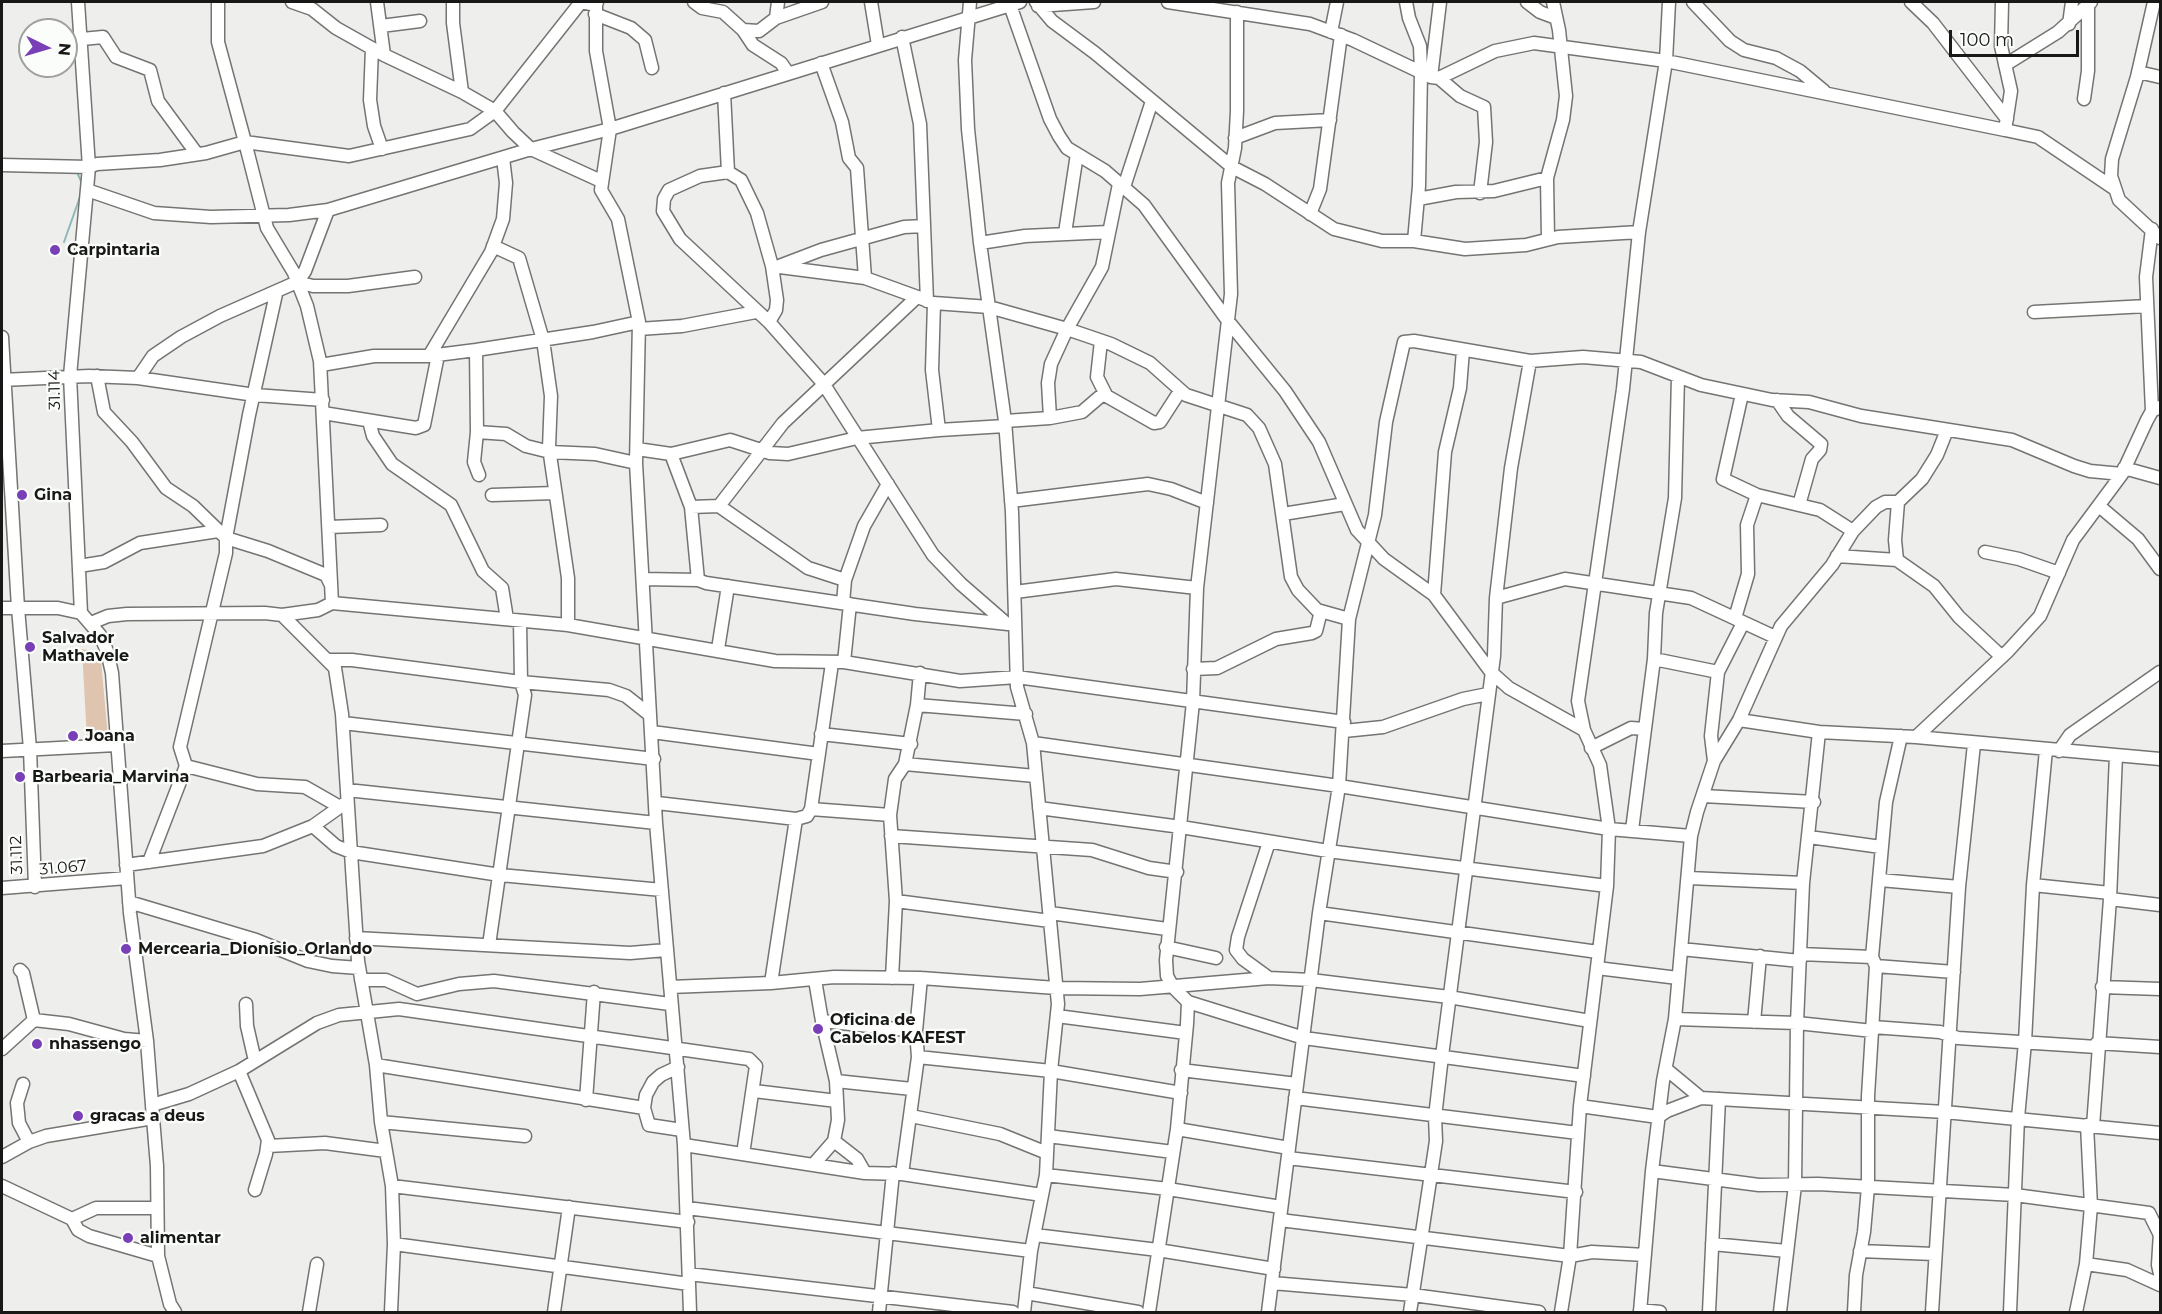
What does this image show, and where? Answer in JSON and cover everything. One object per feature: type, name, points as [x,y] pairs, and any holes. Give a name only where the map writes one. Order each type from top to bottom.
[{"type":"street","name":"31.114","points":[[78,2],[89,167],[70,376],[81,613]]},
{"type":"street","points":[[218,2],[218,42],[263,214],[267,228],[294,273],[307,306],[321,365],[332,603]]},
{"type":"street","points":[[292,2],[312,9],[336,28],[384,55],[462,92],[495,111],[531,149],[601,181]]},
{"type":"street","points":[[319,2],[321,16]]},
{"type":"street","points":[[377,2],[384,55]]},
{"type":"street","points":[[453,2],[453,23],[462,92]]},
{"type":"street","points":[[2,165],[89,167],[97,164],[160,160],[197,154],[244,142],[349,156],[470,129],[495,111],[581,2],[596,7],[631,28],[645,40],[652,68]]},
{"type":"street","points":[[694,2],[702,8],[724,7],[753,45],[781,63],[788,73]]},
{"type":"street","points":[[776,18],[778,2]]},
{"type":"street","points":[[743,30],[759,30],[776,18],[822,2]]},
{"type":"street","points":[[871,2],[878,45]]},
{"type":"street","points":[[970,2],[966,17],[964,60],[968,129],[980,243],[1005,424],[1015,592],[1011,625],[1017,687],[1033,743],[1056,988],[1057,1016],[1051,1071],[1046,1175],[1031,1251],[1024,1312]]},
{"type":"street","points":[[1037,4],[1094,2]]},
{"type":"street","points":[[1168,2],[1232,8],[1281,17],[1336,34],[1430,76],[1460,96],[1484,107],[1487,124],[1480,193]]},
{"type":"street","points":[[1310,214],[1320,189],[1330,120],[1337,2]]},
{"type":"street","points":[[1406,2],[1409,18],[1430,76]]},
{"type":"street","points":[[1414,241],[1430,76],[1440,2]]},
{"type":"street","points":[[1527,2],[1540,12],[1556,18]]},
{"type":"street","points":[[1548,239],[1547,178],[1563,120],[1566,96],[1561,46],[1553,2]]},
{"type":"street","points":[[1561,1312],[1570,1256],[1576,1192],[1580,1106],[1607,886],[1609,829],[1600,765],[1584,730],[1578,701],[1626,360],[1639,232],[1666,61],[1670,2]]},
{"type":"street","points":[[1693,2],[1730,41],[1744,50],[1776,58],[1800,71],[1824,91]]},
{"type":"street","points":[[1911,2],[1934,23],[2006,124]]},
{"type":"street","points":[[2002,2],[2001,46],[2011,92],[2006,124]]},
{"type":"street","points":[[2069,24],[2072,2]]},
{"type":"street","points":[[1916,737],[2002,657],[2040,616],[2073,540],[2123,471],[2156,409],[2146,278],[2156,233],[2119,200],[2115,189],[2112,159],[2156,2]]},
{"type":"street","points":[[87,190],[154,213],[211,217],[328,210],[531,149],[610,129],[1015,3],[1050,119],[1067,148],[1092,161],[1144,205],[1228,321],[1285,391],[1319,442],[1357,530],[1384,559],[1434,595],[1491,672],[1509,688],[1571,725],[1584,730]]},
{"type":"street","points":[[2005,65],[2069,24],[2090,3]]},
{"type":"street","points":[[2084,99],[2088,71],[2090,3]]},
{"type":"street","points":[[1037,4],[1052,21],[1232,167],[1265,184],[1334,229],[1362,238],[1414,241],[1465,249],[1526,245],[1548,239],[1639,232]]},
{"type":"street","points":[[596,7],[596,51],[610,129],[601,181],[603,196],[614,209],[618,219],[639,325],[636,463],[657,803],[656,823],[684,1145],[690,1312]]},
{"type":"street","points":[[1232,8],[1235,138],[1228,183],[1231,294],[1197,588],[1193,702],[1177,872],[1167,929],[1167,976],[1173,987],[1188,1002],[1304,1038],[1584,1076]]},
{"type":"street","points":[[381,26],[420,21]]},
{"type":"street","points":[[82,39],[104,37],[116,57],[150,70],[158,101],[197,154]]},
{"type":"street","points":[[902,37],[920,124],[926,300],[939,429]]},
{"type":"street","points":[[1430,76],[1510,46],[1534,43],[1666,61],[1771,84],[1824,91],[2006,124],[2038,137],[2115,189]]},
{"type":"street","points":[[372,48],[370,100],[374,126],[382,149]]},
{"type":"street","points":[[821,63],[842,122],[849,158],[857,168],[859,215],[864,239],[866,278]]},
{"type":"street","points":[[2138,72],[2160,77]]},
{"type":"street","points":[[724,93],[728,172]]},
{"type":"street","points":[[1050,418],[1048,383],[1051,364],[1067,329],[1102,267],[1108,232],[1121,185],[1152,101]]},
{"type":"street","points":[[1235,138],[1275,123],[1330,120]]},
{"type":"street","points":[[1065,233],[1077,154]]},
{"type":"street","points":[[323,413],[417,428],[424,425],[433,356],[493,246],[503,219],[506,183],[503,158]]},
{"type":"street","points":[[769,322],[776,310],[777,300],[774,266],[750,196],[741,180],[728,172],[700,176],[669,190],[664,200],[663,211],[680,239],[769,322],[823,382],[933,555],[961,584],[1011,625]]},
{"type":"street","points":[[1418,199],[1456,192],[1480,193],[1547,178]]},
{"type":"street","points":[[138,378],[153,356],[181,337],[220,316],[276,294],[297,282],[305,271],[328,210]]},
{"type":"street","points":[[774,266],[821,250],[904,227],[924,226]]},
{"type":"street","points":[[980,243],[1065,233],[1108,232]]},
{"type":"street","points":[[493,246],[519,258],[543,340],[551,396],[550,452],[568,578],[568,625]]},
{"type":"street","points":[[774,266],[866,278],[926,300],[989,307],[1067,329],[1150,363],[1180,391],[1247,415],[1259,428],[1275,464],[1291,577],[1308,601],[1321,611],[1349,619]]},
{"type":"street","points":[[297,282],[314,286],[348,286],[416,277]]},
{"type":"street","points":[[149,862],[186,766],[180,747],[226,553],[222,535],[276,294]]},
{"type":"street","points":[[719,506],[783,423],[823,382],[926,300]]},
{"type":"street","points":[[2034,312],[2147,306]]},
{"type":"street","points":[[321,365],[374,356],[433,356],[639,325],[682,326],[756,312]]},
{"type":"street","name":"31.112","points":[[2,337],[18,608],[30,749],[35,887]]},
{"type":"street","points":[[1101,341],[1097,377],[1106,395],[1154,423],[1164,420],[1180,391]]},
{"type":"street","points":[[1268,1312],[1319,913],[1339,786],[1349,619],[1374,515],[1386,422],[1404,342],[1414,341],[1530,361],[1583,357],[1641,362],[1701,386],[1778,400],[1809,402],[1861,416],[2012,440],[2090,471],[2123,471],[2160,478]]},
{"type":"street","points":[[476,350],[477,432],[474,462],[479,475]]},
{"type":"street","points":[[1434,595],[1445,452],[1460,388],[1463,350]]},
{"type":"street","points":[[1410,1312],[1436,1141],[1435,1117],[1449,997],[1494,656],[1496,598],[1511,468],[1530,361]]},
{"type":"street","points":[[3,380],[70,376],[138,378],[255,395],[323,400]]},
{"type":"street","points":[[97,376],[104,412],[132,442],[166,488],[193,506],[222,535]]},
{"type":"street","points":[[1632,830],[1654,659],[1659,593],[1675,498],[1678,377]]},
{"type":"street","points":[[1742,394],[1724,479],[1757,495],[1825,512],[1853,531]]},
{"type":"street","points":[[638,449],[671,454],[730,440],[779,454],[798,453],[857,438],[1005,424],[1082,412],[1101,395],[1106,395]]},
{"type":"street","points":[[1778,400],[1788,416],[1821,444],[1820,450],[1812,459],[1799,505]]},
{"type":"street","points":[[369,421],[377,442],[392,464],[451,505],[483,571],[502,588],[507,619]]},
{"type":"street","points":[[1898,560],[1895,540],[1898,502],[1922,479],[1937,455],[1947,430]]},
{"type":"street","points":[[477,432],[506,434],[526,446],[550,452],[595,454],[636,463]]},
{"type":"street","points":[[671,454],[691,507],[698,580]]},
{"type":"street","points":[[657,803],[796,819],[807,816],[811,809],[821,734],[838,662],[847,603],[845,580],[864,526],[888,484]]},
{"type":"street","points":[[1011,501],[1148,484],[1171,489],[1207,503]]},
{"type":"street","points":[[492,495],[555,493]]},
{"type":"street","points":[[1714,761],[1711,736],[1718,672],[1739,621],[1748,574],[1747,525],[1757,495]]},
{"type":"street","points":[[1660,1312],[1640,1311],[1658,1117],[1675,1019],[1691,836],[1714,761],[1739,720],[1781,626],[1837,556],[1853,531],[1876,507],[1885,502],[1898,502]]},
{"type":"street","points":[[1283,514],[1345,504]]},
{"type":"street","points":[[691,507],[719,506],[808,568],[845,580]]},
{"type":"street","points":[[2099,506],[2138,539],[2160,569]]},
{"type":"street","points":[[329,527],[381,525]]},
{"type":"street","points":[[79,566],[104,562],[140,543],[222,535],[326,574],[332,586]]},
{"type":"street","points":[[1985,552],[2019,559],[2059,573]]},
{"type":"street","points":[[1837,556],[1898,560],[1934,586],[1959,617],[2002,657]]},
{"type":"street","points":[[643,579],[698,580],[1011,625]]},
{"type":"street","points":[[1015,592],[1116,579],[1197,588]]},
{"type":"street","points":[[1496,598],[1558,579],[1659,593],[1691,598],[1720,609],[1739,621],[1775,637]]},
{"type":"street","points":[[718,649],[728,586]]},
{"type":"street","points":[[91,623],[108,616],[127,614],[265,613],[282,615],[318,610],[332,603],[568,625],[718,649],[766,660],[838,662],[921,673],[960,681],[1017,677],[1193,702],[1344,727],[1383,727],[1463,699],[1488,694]]},
{"type":"street","points":[[2,608],[58,608],[81,613],[91,623],[106,651],[111,673],[129,902],[147,1041],[153,1112],[158,1256],[175,1312]]},
{"type":"street","points":[[1193,669],[1217,668],[1276,639],[1312,633],[1316,631],[1321,611]]},
{"type":"street","points":[[282,615],[335,668],[343,723],[345,799],[351,852],[356,938],[392,1186],[394,1244],[391,1312],[405,1312]]},
{"type":"street","points":[[489,945],[525,695],[521,682],[520,621]]},
{"type":"street","points":[[1654,659],[1718,672]]},
{"type":"street","points":[[329,660],[352,660],[521,682],[609,690],[626,696],[650,715]]},
{"type":"street","points":[[2059,751],[2070,735],[2160,672]]},
{"type":"street","points":[[892,978],[896,901],[890,815],[895,779],[905,764],[910,744],[921,673]]},
{"type":"street","points":[[916,705],[1026,714]]},
{"type":"street","points":[[1739,720],[1819,732],[1916,737],[2160,759]]},
{"type":"street","points":[[343,723],[654,759]]},
{"type":"street","points":[[1591,748],[1631,728],[1645,729]]},
{"type":"street","points":[[652,732],[819,754]]},
{"type":"street","points":[[1780,1312],[1795,1185],[1798,1104],[1797,1023],[1803,883],[1814,802],[1819,732]]},
{"type":"street","points":[[821,734],[910,744]]},
{"type":"street","points":[[1854,1312],[1868,1187],[1874,962],[1881,847],[1886,802],[1901,736]]},
{"type":"street","points":[[1033,743],[1339,786],[1609,829],[1691,836]]},
{"type":"street","points":[[1932,1312],[1959,887],[1974,744]]},
{"type":"street","points":[[2,751],[116,745]]},
{"type":"street","points":[[2010,1312],[2018,1118],[2025,1042],[2033,885],[2046,750]]},
{"type":"street","points":[[2076,1312],[2086,1264],[2091,1206],[2090,1126],[2110,896],[2116,755]]},
{"type":"street","points":[[905,764],[1035,776]]},
{"type":"street","points":[[186,766],[257,784],[305,787],[345,799],[508,806],[656,823]]},
{"type":"street","points":[[1703,796],[1814,802]]},
{"type":"street","points":[[126,865],[245,850],[280,840],[313,826],[345,799]]},
{"type":"street","points":[[1039,808],[1181,827],[1328,851],[1607,886]]},
{"type":"street","points":[[811,809],[890,815]]},
{"type":"street","points":[[771,983],[796,819]]},
{"type":"street","points":[[313,826],[336,846],[351,852],[500,875],[662,890]]},
{"type":"street","points":[[891,836],[1092,850],[1149,868],[1177,872]]},
{"type":"street","points":[[1809,837],[1881,847]]},
{"type":"street","points":[[1269,842],[1241,927],[1236,950],[1242,959],[1269,978]]},
{"type":"street","name":"31.067","points":[[2,888],[127,878]]},
{"type":"street","points":[[1689,878],[1803,883]]},
{"type":"street","points":[[1880,880],[1959,887]]},
{"type":"street","points":[[2033,885],[2160,905]]},
{"type":"street","points":[[896,901],[1167,929]]},
{"type":"street","points":[[129,902],[256,940],[308,961],[386,980],[417,994],[482,980],[594,992],[670,1004]]},
{"type":"street","points":[[1319,913],[1598,952]]},
{"type":"street","points":[[356,938],[630,953],[666,950]]},
{"type":"street","points":[[1166,947],[1216,958]]},
{"type":"street","points":[[1681,949],[1874,962],[1954,972]]},
{"type":"street","points":[[1754,1022],[1760,956]]},
{"type":"street","points":[[1597,968],[1678,978]]},
{"type":"street","points":[[20,970],[24,974],[33,1020]]},
{"type":"street","points":[[670,987],[771,983],[834,977],[921,978],[1056,988],[1173,987],[1269,978],[1311,980],[1449,997],[1590,1021]]},
{"type":"street","points":[[879,1312],[897,1174],[911,1116],[912,1089],[918,1057],[916,1031],[921,978]]},
{"type":"street","points":[[813,1165],[834,1141],[838,1120],[836,1081],[815,980]]},
{"type":"street","points":[[2102,987],[2160,989]]},
{"type":"street","points":[[586,1100],[594,992]]},
{"type":"street","points":[[414,1011],[417,994]]},
{"type":"street","points":[[1149,1312],[1177,1129],[1188,1002]]},
{"type":"street","points":[[246,1004],[247,1026],[255,1061]]},
{"type":"street","points":[[2,1157],[28,1142],[153,1112],[239,1071],[317,1023],[339,1015],[399,1009],[749,1059],[756,1066],[743,1154]]},
{"type":"street","points":[[1057,1016],[1186,1033]]},
{"type":"street","points":[[1675,1019],[1937,1031],[1949,1035],[2025,1042],[2160,1047]]},
{"type":"street","points":[[2,1049],[33,1020],[69,1024],[124,1039],[147,1041]]},
{"type":"street","points":[[822,1021],[916,1031]]},
{"type":"street","points":[[918,1057],[1051,1071],[1180,1093]]},
{"type":"street","points":[[376,1065],[644,1108]]},
{"type":"street","points":[[678,1067],[661,1075],[653,1082],[646,1095],[644,1108],[649,1125],[682,1130]]},
{"type":"street","points":[[1666,1069],[1701,1098]]},
{"type":"street","points":[[1181,1070],[1297,1084]]},
{"type":"street","points":[[239,1071],[268,1146],[255,1190]]},
{"type":"street","points":[[836,1081],[912,1089]]},
{"type":"street","points":[[23,1084],[17,1103],[19,1123],[28,1142]]},
{"type":"street","points":[[754,1091],[837,1101]]},
{"type":"street","points":[[1295,1098],[1578,1133]]},
{"type":"street","points":[[1580,1106],[1658,1117],[1682,1104],[1701,1098],[1945,1112],[2160,1133]]},
{"type":"street","points":[[1709,1312],[1719,1099]]},
{"type":"street","points":[[911,1116],[1000,1134],[1047,1153]]},
{"type":"street","points":[[381,1122],[525,1136]]},
{"type":"street","points":[[1177,1129],[1288,1153],[1431,1176],[1576,1192]]},
{"type":"street","points":[[1048,1136],[1173,1152]]},
{"type":"street","points":[[834,1141],[857,1159],[865,1173]]},
{"type":"street","points":[[268,1146],[325,1143],[386,1151]]},
{"type":"street","points":[[684,1145],[865,1173],[897,1174],[1042,1195]]},
{"type":"street","points":[[1652,1171],[1716,1181],[2015,1195],[2149,1213],[2160,1234],[2160,1274]]},
{"type":"street","points":[[1046,1175],[1168,1189],[1281,1214],[1570,1256],[1592,1252],[1645,1255]]},
{"type":"street","points":[[2,1186],[72,1219],[78,1230],[89,1236],[158,1256]]},
{"type":"street","points":[[392,1186],[688,1222]]},
{"type":"street","points":[[554,1312],[569,1207]]},
{"type":"street","points":[[72,1219],[96,1208],[157,1208]]},
{"type":"street","points":[[687,1208],[1031,1251]]},
{"type":"street","points":[[1035,1235],[1158,1250],[1274,1269]]},
{"type":"street","points":[[394,1244],[560,1268],[1013,1312]]},
{"type":"street","points":[[1712,1244],[1786,1251]]},
{"type":"street","points":[[1860,1251],[1934,1254]]},
{"type":"street","points":[[309,1312],[317,1264]]},
{"type":"street","points":[[2086,1264],[2127,1270],[2160,1285]]},
{"type":"street","points":[[1272,1283],[1413,1295],[1539,1312]]},
{"type":"street","points":[[1026,1293],[1138,1312]]},
{"type":"shaded area","points":[[82,649],[94,651],[101,660],[108,737],[87,740]]},
{"type":"waterway","points":[[77,172],[83,186]]},
{"type":"waterway","points":[[64,242],[81,194]]},
{"type":"place","name":"Carpintaria","points":[[55,250]]},
{"type":"place","name":"Gina","points":[[22,495]]},
{"type":"place","name":"Salvador Mathavele","points":[[30,647]]},
{"type":"place","name":"Joana","points":[[73,736]]},
{"type":"place","name":"Barbearia_Marvina","points":[[20,777]]},
{"type":"place","name":"Mercearia_Dionísio_Orlando","points":[[126,949]]},
{"type":"place","name":"Oficina de Cabelos KAFEST","points":[[818,1029]]},
{"type":"place","name":"nhassengo","points":[[37,1044]]},
{"type":"place","name":"gracas a deus","points":[[78,1116]]},
{"type":"place","name":"alimentar","points":[[128,1238]]}]
